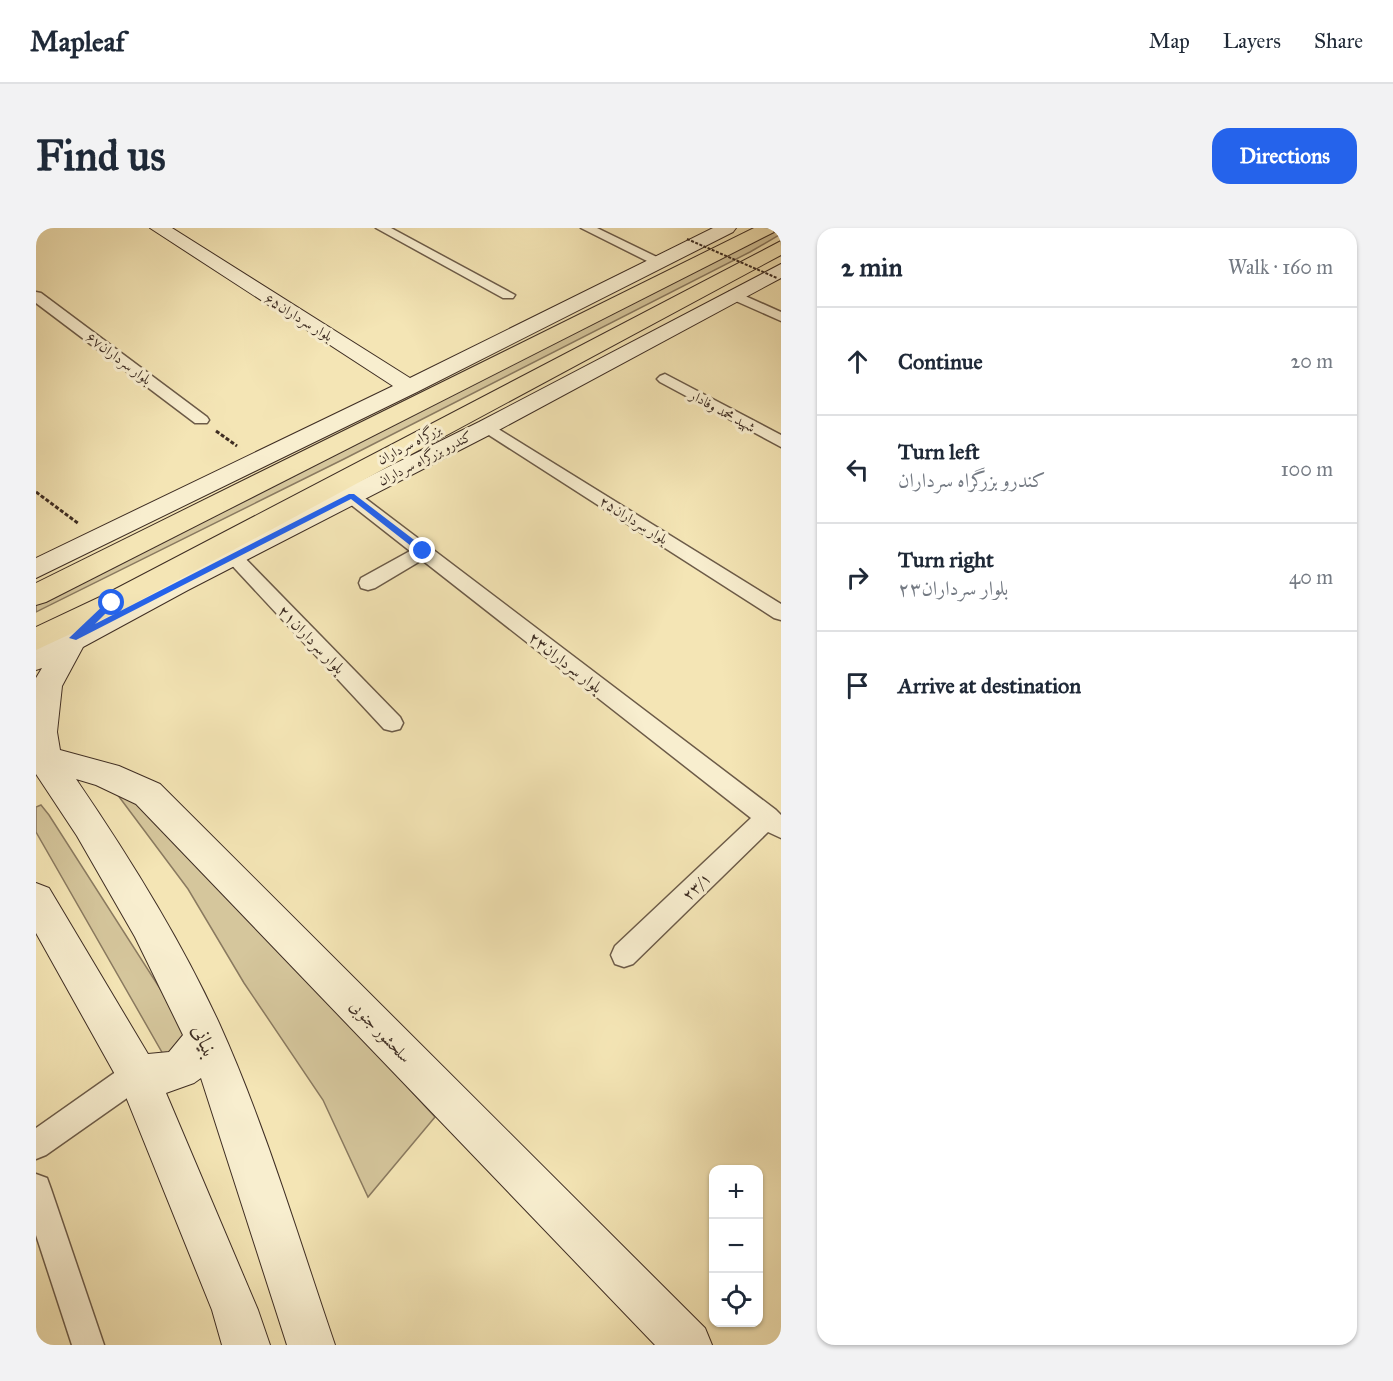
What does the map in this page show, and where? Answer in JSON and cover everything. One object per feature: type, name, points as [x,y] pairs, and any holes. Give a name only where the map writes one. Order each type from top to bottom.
[{"type":"highway","name":"بزرگراه سرداران","points":[[36,596],[768,228]]},
{"type":"highway","name":"بزرگراه سرداران","points":[[36,639],[119,599],[781,247]]},
{"type":"highway","points":[[561,332],[581,300]]},
{"type":"highway","points":[[592,346],[656,337]]},
{"type":"highway","points":[[248,465],[305,461]]},
{"type":"highway","points":[[119,599],[178,583]]},
{"type":"main road","name":"بلوار سرداران۶۵","points":[[159,228],[409,387]]},
{"type":"main road","points":[[36,569],[409,387],[726,228]]},
{"type":"main road","name":"کندرو بزرگراه سرداران","points":[[36,659],[232,555],[487,427],[734,295],[779,274]]},
{"type":"main road","points":[[41,761],[41,732],[47,686],[73,638],[119,599]]},
{"type":"main road","name":"بنیانی","points":[[41,761],[89,826],[148,925],[204,1035],[228,1094],[312,1345]]},
{"type":"main road","name":"سلحشور جنوبی","points":[[41,761],[80,766],[114,776],[148,794],[688,1345]]},
{"type":"main road","points":[[36,899],[137,1074],[235,1310],[246,1345]]},
{"type":"main road","points":[[137,1074],[170,1074],[194,1059],[204,1035]]},
{"type":"street","points":[[382,228],[508,295]]},
{"type":"street","points":[[586,228],[658,261]]},
{"type":"street","points":[[734,295],[781,317]]},
{"type":"street","name":"بلوار سرداران۶۷","points":[[36,296],[201,420]]},
{"type":"street","name":"شهید محمد وفادار","points":[[665,379],[781,442]]},
{"type":"street","name":"بلوار سرداران۲۵","points":[[487,427],[781,613]]},
{"type":"street","name":"بلوار سرداران۲۳","points":[[351,496],[774,822]]},
{"type":"street","points":[[368,583],[423,551]]},
{"type":"street","name":"بلوار سرداران۲۱","points":[[232,555],[392,723]]},
{"type":"street","name":"۲۳/۱","points":[[624,955],[774,822]]},
{"type":"street","points":[[36,1144],[137,1074]]},
{"type":"street","points":[[36,1188],[88,1345]]},
{"type":"path","points":[[687,239],[779,274]]},
{"type":"path","points":[[201,420],[248,465]]},
{"type":"path","points":[[36,492],[99,538]]},
{"type":"shaded area","points":[[781,228],[781,234],[750,252],[344,459],[36,612],[36,604],[531,352]]},
{"type":"shaded area","points":[[117,794],[139,795],[435,1117],[368,1197],[323,1100],[244,983],[188,889]]},
{"type":"shaded area","points":[[41,805],[191,1037],[181,1054],[163,1054],[36,832],[36,807]]},
{"type":"route","points":[[112,603],[73,638],[351,496],[423,551]]}]
